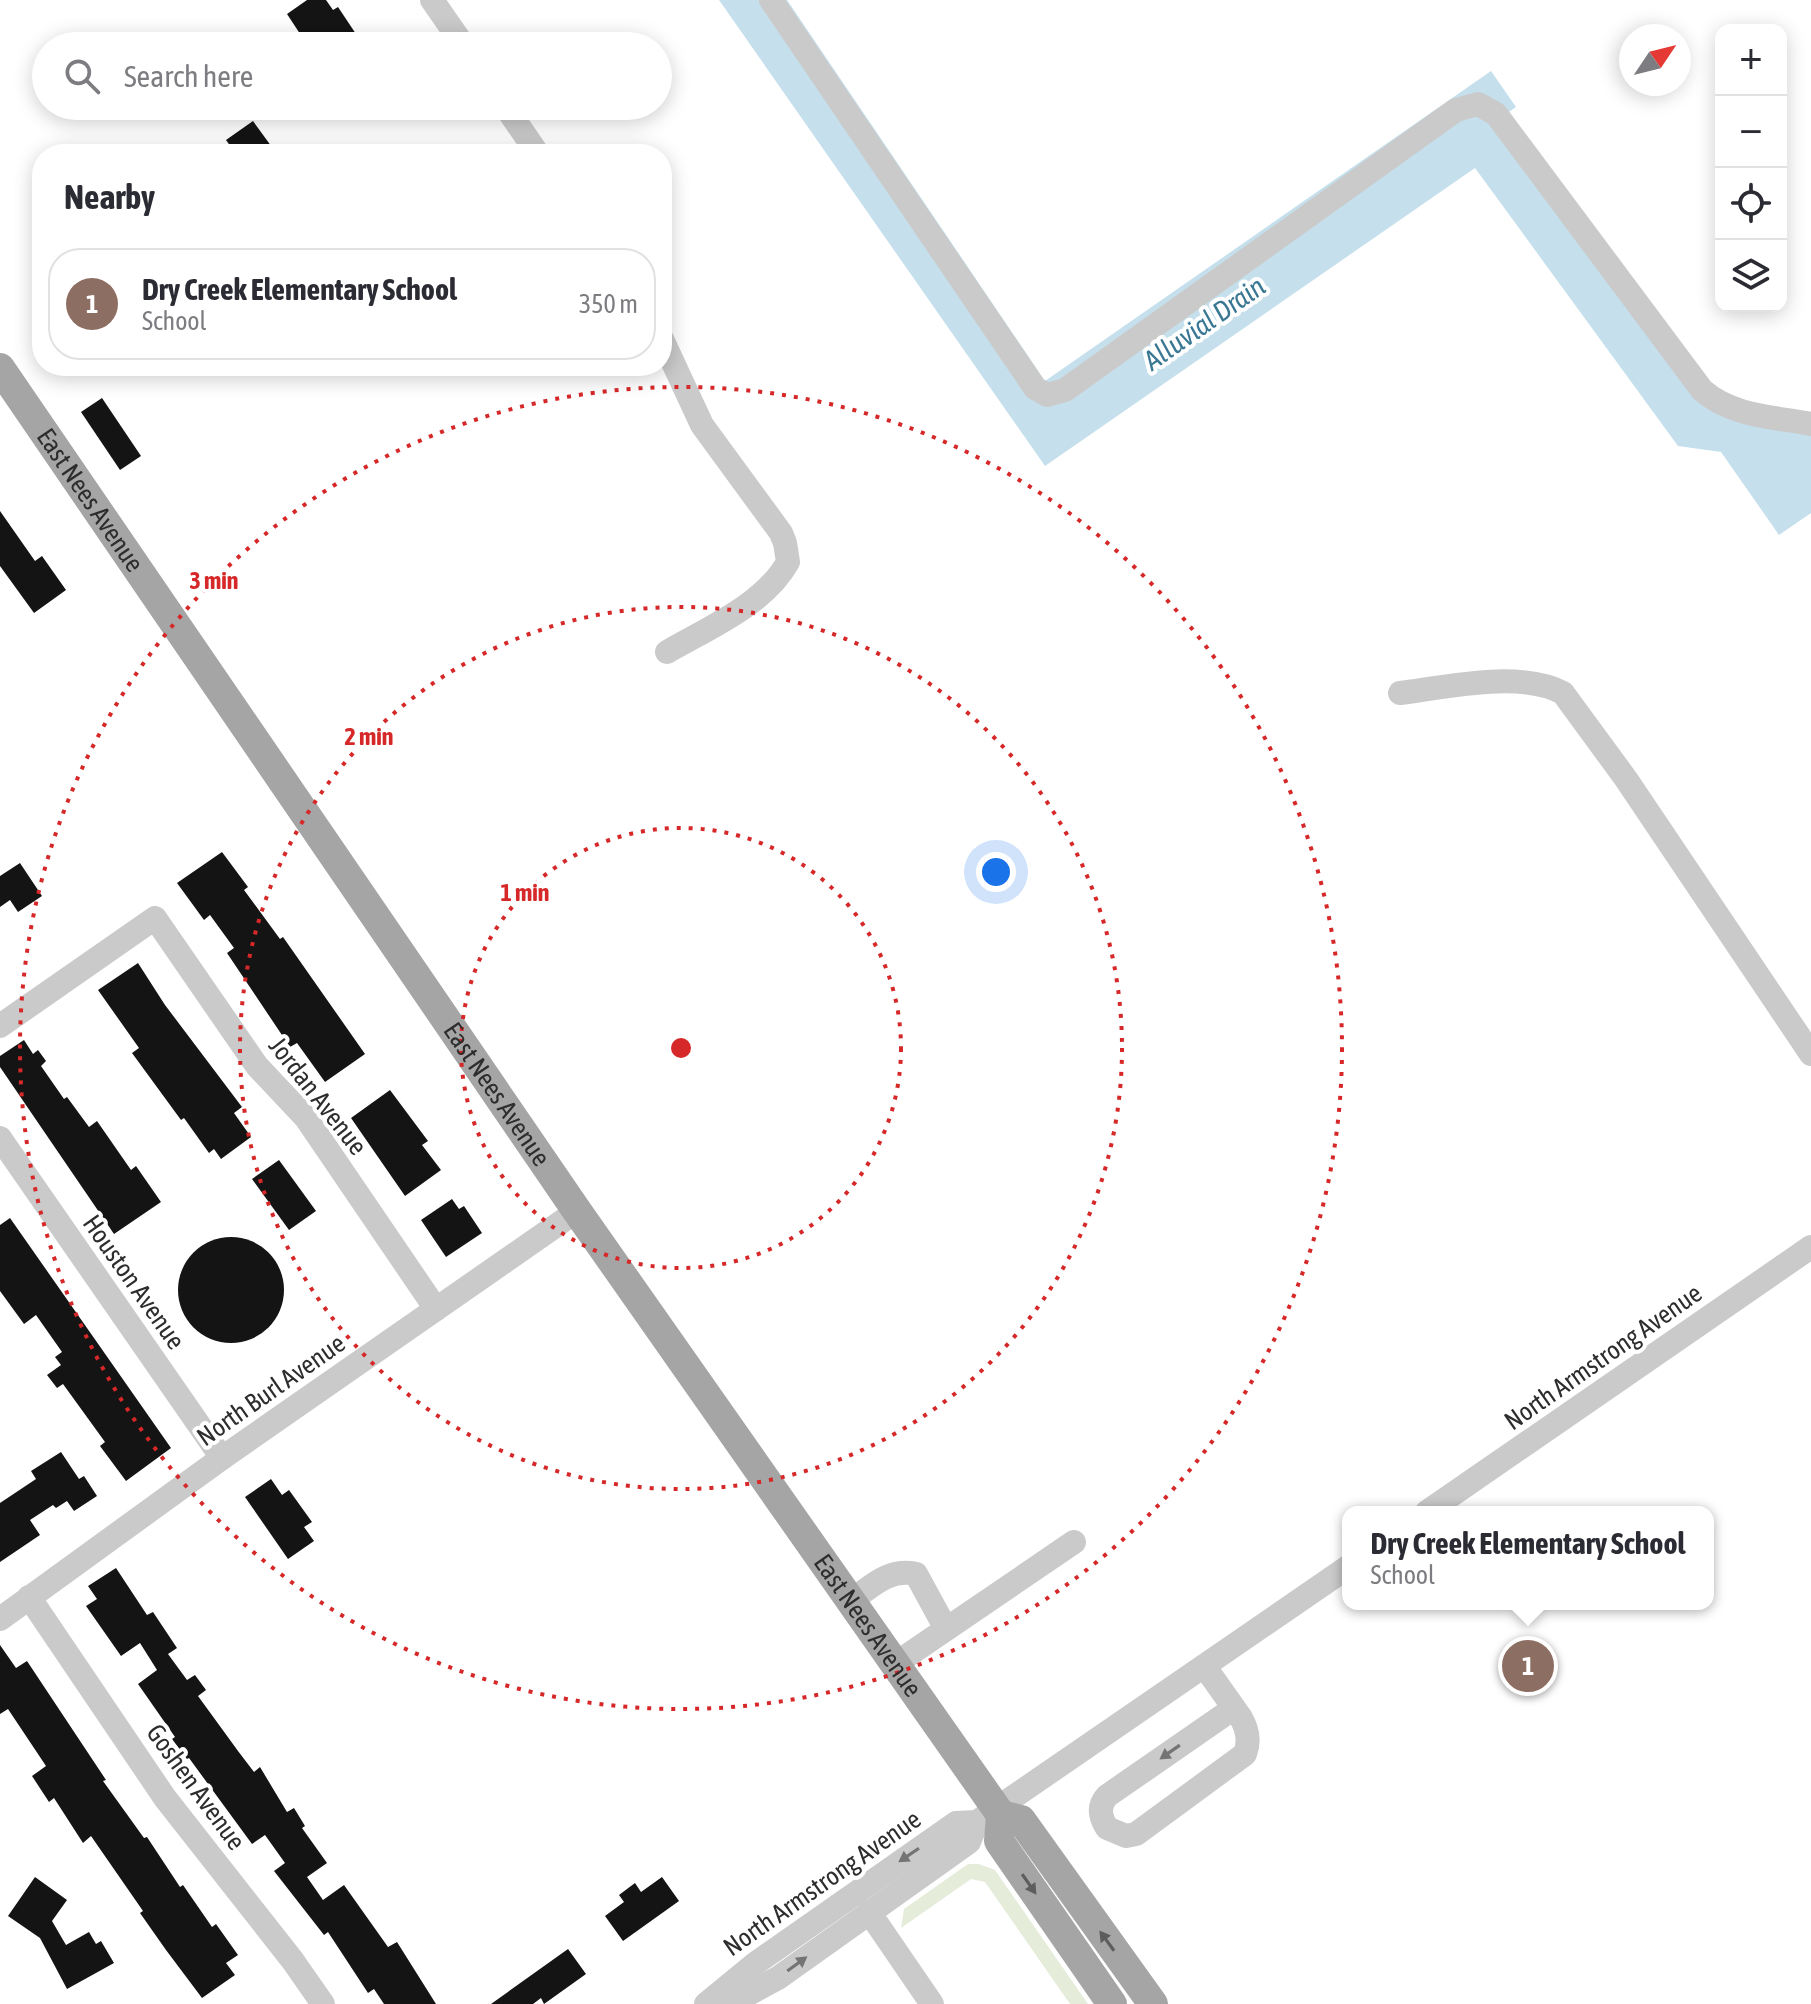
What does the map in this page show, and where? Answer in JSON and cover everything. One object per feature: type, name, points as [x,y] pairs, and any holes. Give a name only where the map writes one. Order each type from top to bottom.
[{"type":"main road","name":"East Nees Avenue","points":[[0,368],[577,1211],[852,1600],[991,1815],[999,1841],[1112,2004]]},
{"type":"main road","name":"East Nees Avenue","points":[[991,1815],[1021,1820],[1153,2004]]},
{"type":"street","points":[[432,0],[454,32]]},
{"type":"street","points":[[771,0],[1035,388],[1047,395],[1065,390],[1456,110],[1478,104],[1496,114],[1702,390],[1716,402],[1730,408],[1811,424]]},
{"type":"street","points":[[515,120],[531,144]]},
{"type":"street","points":[[667,652],[728,617],[775,584],[788,562],[781,533],[702,425],[672,360]]},
{"type":"street","points":[[1400,693],[1480,683],[1508,683],[1537,684],[1563,693],[1651,816],[1811,1054]]},
{"type":"street","name":"Jordan Avenue","points":[[0,1026],[155,918],[257,1066],[306,1118],[436,1309]]},
{"type":"street","name":"Houston Avenue","points":[[0,1138],[222,1458]]},
{"type":"street","name":"North Burl Avenue","points":[[0,1619],[222,1458],[577,1211]]},
{"type":"street","name":"North Armstrong Avenue","points":[[1436,1506],[1811,1247]]},
{"type":"street","points":[[895,1664],[1074,1542]]},
{"type":"street","points":[[852,1600],[892,1573],[902,1571],[916,1574],[946,1629]]},
{"type":"street","name":"North Armstrong Avenue","points":[[730,2004],[778,1978],[969,1842],[991,1815],[1342,1571]]},
{"type":"street","name":"Goshen Avenue","points":[[29,1597],[165,1798],[323,2004]]},
{"type":"street","points":[[1205,1667],[1234,1708],[1244,1723],[1249,1743],[1245,1754],[1136,1834],[1126,1836],[1107,1828],[1100,1815],[1107,1796],[1234,1708]]},
{"type":"street","name":"North Armstrong Avenue","points":[[706,2004],[766,1955],[956,1823],[991,1815]]},
{"type":"street","points":[[869,1912],[932,2004]]},
{"type":"green space","points":[[968,1864],[995,1870],[1088,2004],[1070,2004],[985,1882],[971,1879],[901,1928],[904,1909]]},
{"type":"water","name":"Alluvial Drain","points":[[719,0],[787,0],[1045,381],[1491,71],[1516,107],[1503,116],[1714,399],[1811,422],[1811,513],[1779,535],[1721,452],[1678,446],[1475,168],[1045,466]]},
{"type":"building","points":[[307,0],[326,0],[333,10],[338,7],[355,32],[299,32],[287,14]]},
{"type":"building","points":[[253,121],[270,144],[229,144],[226,140]]},
{"type":"building","points":[[102,398],[141,456],[120,470],[81,412]]},
{"type":"building","points":[[0,511],[35,561],[42,556],[66,590],[34,613],[0,566]]},
{"type":"building","points":[[222,852],[248,887],[244,890],[280,939],[283,937],[365,1054],[325,1082],[297,1043],[290,1047],[227,953],[234,948],[210,915],[204,920],[177,883]]},
{"type":"building","points":[[20,863],[42,896],[18,912],[10,900],[0,907],[0,876]]},
{"type":"building","points":[[138,963],[165,1005],[242,1107],[234,1113],[251,1137],[221,1159],[214,1149],[209,1153],[184,1118],[181,1120],[132,1053],[139,1048],[98,990]]},
{"type":"building","points":[[24,1040],[33,1054],[38,1050],[46,1061],[41,1066],[64,1099],[67,1097],[89,1127],[97,1121],[131,1170],[136,1166],[161,1202],[114,1234],[0,1067],[0,1056]]},
{"type":"building","points":[[390,1090],[428,1141],[422,1145],[441,1170],[405,1196],[351,1118]]},
{"type":"building","points":[[279,1160],[316,1211],[289,1230],[252,1179]]},
{"type":"building","points":[[452,1199],[459,1209],[464,1206],[482,1233],[446,1257],[421,1220]]},
{"type":"building","points":[[10,1218],[171,1448],[126,1481],[100,1446],[105,1442],[63,1384],[57,1388],[47,1375],[61,1365],[55,1357],[62,1352],[36,1315],[24,1324],[0,1291],[0,1225]]},
{"type":"building","points":[[231,1237],[251,1241],[269,1252],[280,1270],[284,1290],[280,1310],[269,1328],[251,1339],[231,1343],[211,1339],[193,1328],[182,1310],[178,1290],[182,1270],[193,1252],[211,1241]]},
{"type":"building","points":[[61,1452],[79,1479],[84,1476],[97,1496],[74,1511],[67,1501],[56,1508],[53,1505],[30,1520],[40,1535],[0,1562],[0,1503],[36,1479],[31,1471]]},
{"type":"building","points":[[271,1479],[282,1495],[289,1490],[312,1522],[304,1527],[314,1541],[288,1559],[245,1497]]},
{"type":"building","points":[[116,1568],[147,1615],[153,1612],[177,1648],[168,1654],[187,1680],[195,1675],[206,1690],[198,1696],[238,1751],[254,1772],[260,1767],[287,1812],[294,1808],[305,1826],[302,1828],[327,1863],[307,1877],[323,1900],[344,1885],[388,1947],[397,1942],[436,2004],[384,2004],[374,1989],[368,1993],[328,1932],[324,1935],[274,1871],[285,1863],[265,1835],[252,1844],[172,1739],[175,1737],[138,1684],[157,1670],[140,1643],[121,1656],[86,1606],[97,1599],[88,1586]]},
{"type":"building","points":[[0,1645],[16,1668],[27,1661],[106,1780],[103,1781],[144,1838],[147,1837],[180,1887],[183,1885],[212,1927],[216,1924],[238,1955],[226,1963],[235,1975],[202,1998],[140,1913],[143,1911],[91,1836],[83,1843],[54,1798],[49,1802],[32,1776],[46,1766],[8,1709],[0,1714]]},
{"type":"building","points":[[35,1877],[67,1900],[52,1921],[66,1945],[89,1932],[96,1944],[101,1941],[114,1963],[67,1989],[40,1938],[8,1916]]},
{"type":"building","points":[[662,1877],[679,1901],[623,1941],[605,1916],[624,1902],[619,1895],[635,1883],[641,1892]]},
{"type":"building","points":[[568,1949],[586,1974],[544,2004],[541,1998],[533,2004],[491,2004]]},
{"type":"place","name":"Dry Creek Elementary School","points":[[1528,1666]]}]
